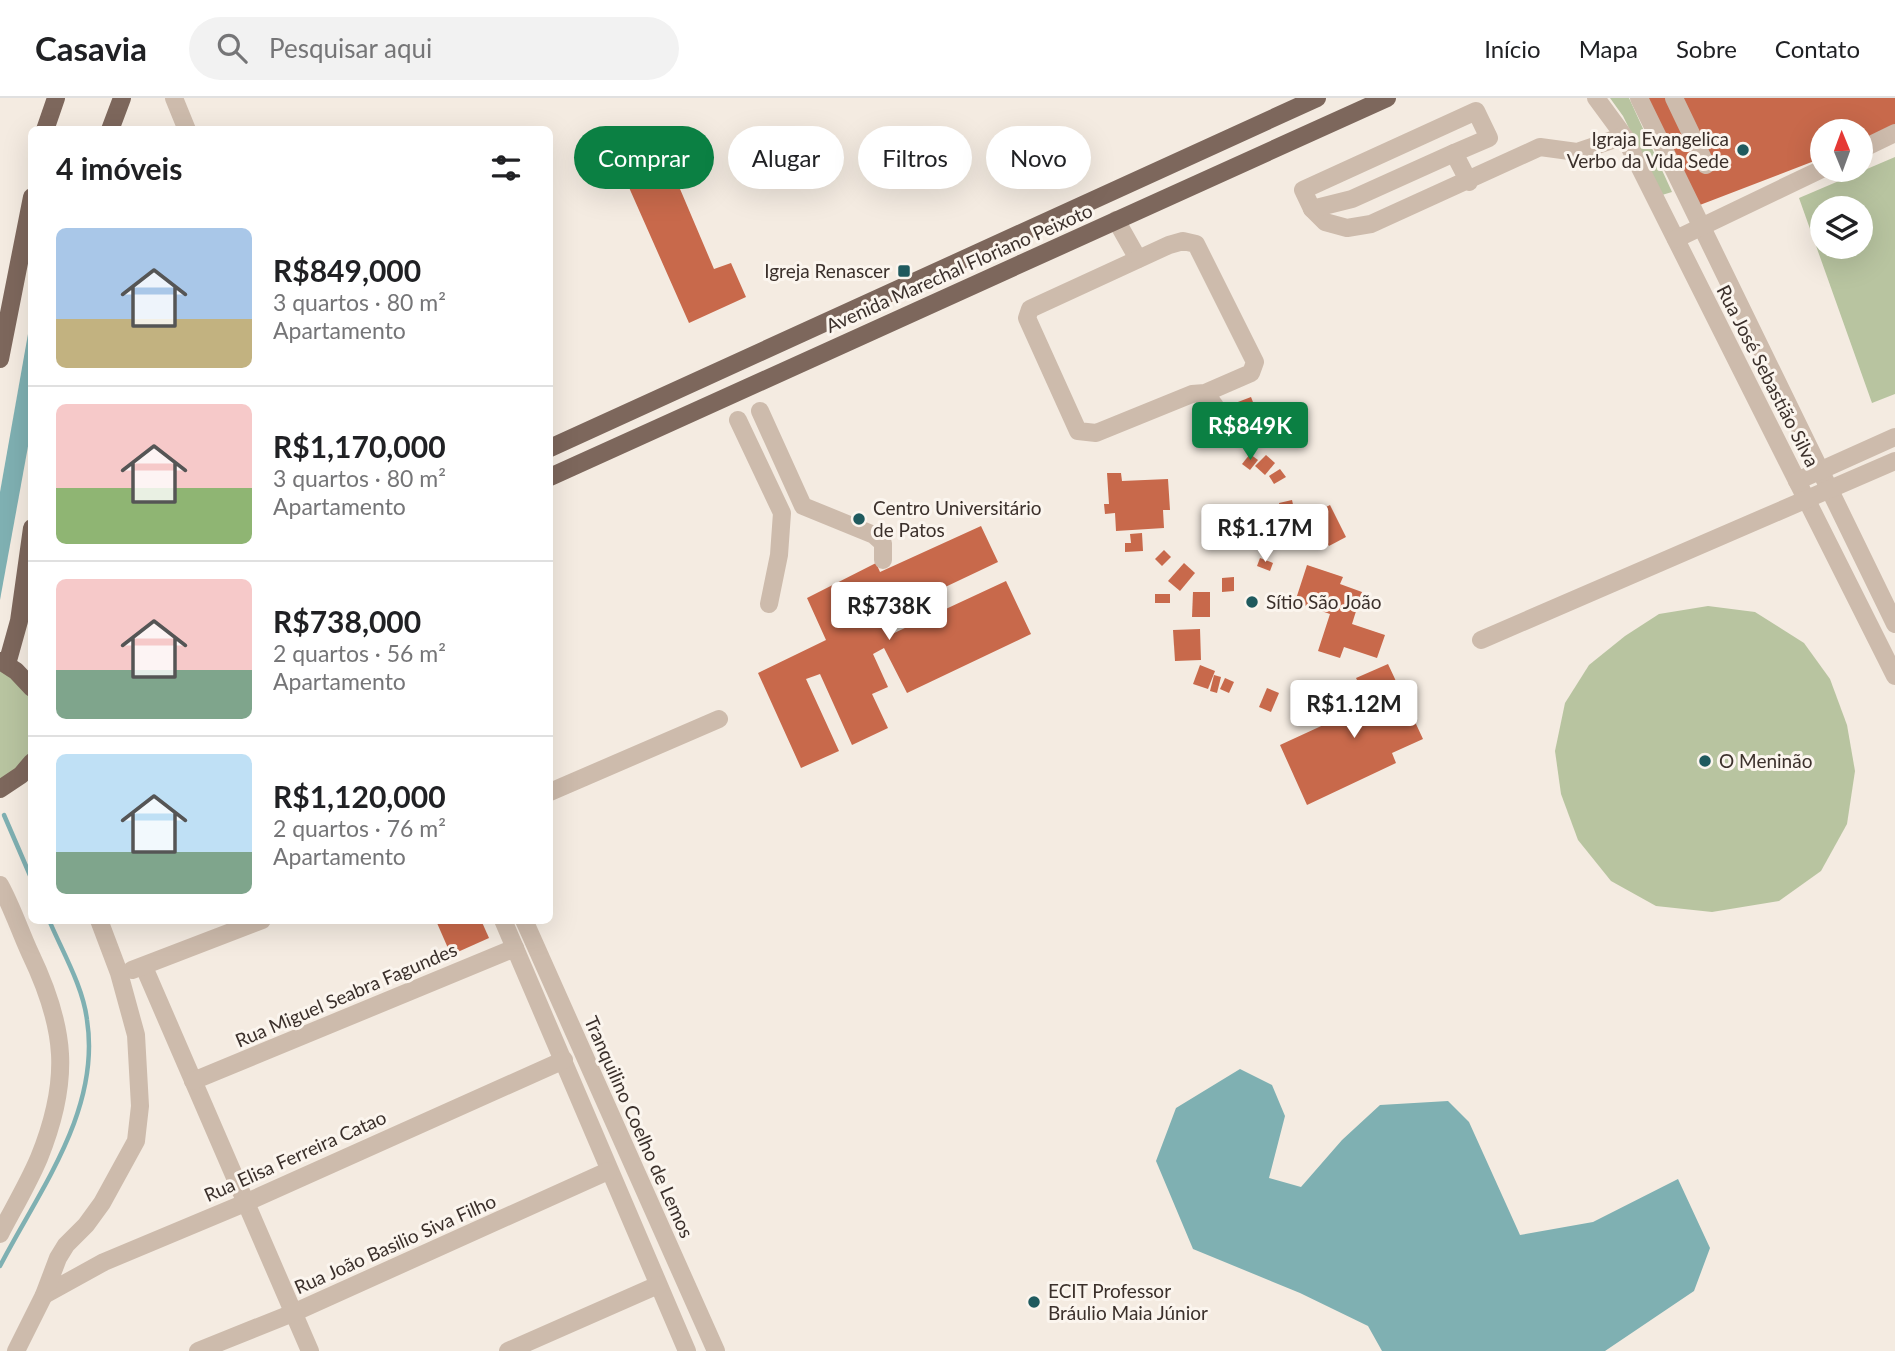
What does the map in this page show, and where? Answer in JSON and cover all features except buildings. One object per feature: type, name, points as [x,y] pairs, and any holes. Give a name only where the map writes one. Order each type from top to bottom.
[{"type":"main road","points":[[46,126],[56,98]]},
{"type":"main road","points":[[112,126],[122,98]]},
{"type":"main road","name":"Avenida Marechal Floriano Peixoto","points":[[553,447],[1317,98]]},
{"type":"main road","name":"Avenida Marechal Floriano Peixoto","points":[[553,476],[1387,98]]},
{"type":"main road","points":[[0,359],[28,217]]},
{"type":"main road","points":[[28,578],[19,621],[14,666],[28,683]]},
{"type":"main road","points":[[0,789],[21,775],[28,767]]},
{"type":"street","points":[[174,98],[185,126]]},
{"type":"street","name":"Rua José Sebastião Silva","points":[[1596,98],[1623,136],[1895,676]]},
{"type":"street","name":"Rua José Sebastião Silva","points":[[1639,98],[1895,624]]},
{"type":"street","points":[[1674,98],[1706,165]]},
{"type":"street","points":[[1312,209],[1352,199],[1489,138],[1476,111],[1303,190],[1312,209],[1325,222],[1347,228],[1371,224],[1469,182],[1540,147],[1577,152],[1623,136]]},
{"type":"street","points":[[1873,144],[1895,133]]},
{"type":"street","points":[[1454,153],[1469,182]]},
{"type":"street","points":[[1676,239],[1810,175]]},
{"type":"street","points":[[1116,220],[1138,259]]},
{"type":"street","points":[[1183,241],[1196,244],[1255,362],[1251,373],[1210,399],[1192,394],[1096,433],[1078,431],[1027,318],[1030,309],[1138,259],[1169,244],[1183,241]]},
{"type":"street","points":[[760,411],[803,506],[874,535],[883,543],[883,560]]},
{"type":"street","points":[[738,420],[782,513],[779,555],[769,604]]},
{"type":"street","points":[[1797,481],[1895,437]]},
{"type":"street","points":[[1481,640],[1895,461]]},
{"type":"street","points":[[1848,583],[1869,570]]},
{"type":"street","points":[[553,791],[719,719]]},
{"type":"street","points":[[0,885],[48,990],[55,1013],[61,1063],[55,1110],[39,1158],[0,1234]]},
{"type":"street","points":[[16,1351],[62,1252],[102,1203],[136,1141],[140,1106],[136,1035],[119,973],[101,924]]},
{"type":"street","points":[[119,973],[144,967],[252,924]]},
{"type":"street","points":[[505,924],[687,1351]]},
{"type":"street","name":"Tranquilino Coelho de Lemos","points":[[526,924],[716,1351]]},
{"type":"street","name":"Rua Miguel Seabra Fagundes","points":[[193,1082],[515,948]]},
{"type":"street","points":[[526,973],[543,965]]},
{"type":"street","points":[[144,967],[310,1351]]},
{"type":"street","name":"Rua Elisa Ferreira Catao","points":[[44,1295],[104,1262],[564,1060]]},
{"type":"street","name":"Rua João Basilio Siva Filho","points":[[198,1351],[293,1313],[608,1171]]},
{"type":"street","points":[[508,1351],[658,1285]]},
{"type":"green space","points":[[1610,98],[1629,98],[1672,192],[1662,195],[1623,116]]},
{"type":"green space","points":[[1895,157],[1895,394],[1872,403],[1821,259],[1873,259],[1873,196],[1810,196],[1810,229],[1799,198],[1836,182],[1873,182],[1873,166]]},
{"type":"green space","name":"O Meninão","points":[[1708,606],[1755,612],[1804,643],[1830,679],[1847,725],[1855,771],[1847,824],[1821,871],[1779,901],[1712,912],[1656,906],[1611,881],[1578,840],[1561,794],[1555,751],[1565,703],[1589,665],[1625,636],[1659,614]]},
{"type":"green space","points":[[0,665],[28,690],[28,759],[0,782]]},
{"type":"water","points":[[28,334],[28,446],[0,600],[0,492]]},
{"type":"water","points":[[1240,1069],[1272,1085],[1285,1116],[1269,1178],[1301,1187],[1342,1140],[1380,1105],[1448,1101],[1469,1122],[1520,1235],[1593,1222],[1678,1179],[1710,1248],[1694,1291],[1605,1351],[1382,1351],[1368,1326],[1300,1293],[1193,1249],[1156,1161],[1176,1108]]},
{"type":"waterway","points":[[4,815],[28,871]]},
{"type":"waterway","points":[[0,1266],[64,1148],[85,1086],[89,1053],[85,1007],[77,982],[51,924]]},
{"type":"place","name":"Igraja Evangelica Verbo da Vida Sede","points":[[1743,150]]},
{"type":"place","name":"Igreja Renascer","points":[[904,271]]},
{"type":"place","name":"Centro Universitário de Patos","points":[[859,519]]},
{"type":"place","name":"Sítio São João","points":[[1252,602]]},
{"type":"place","name":"O Meninão","points":[[1705,761]]},
{"type":"place","name":"ECIT Professor Bráulio Maia Júnior","points":[[1034,1302]]}]
